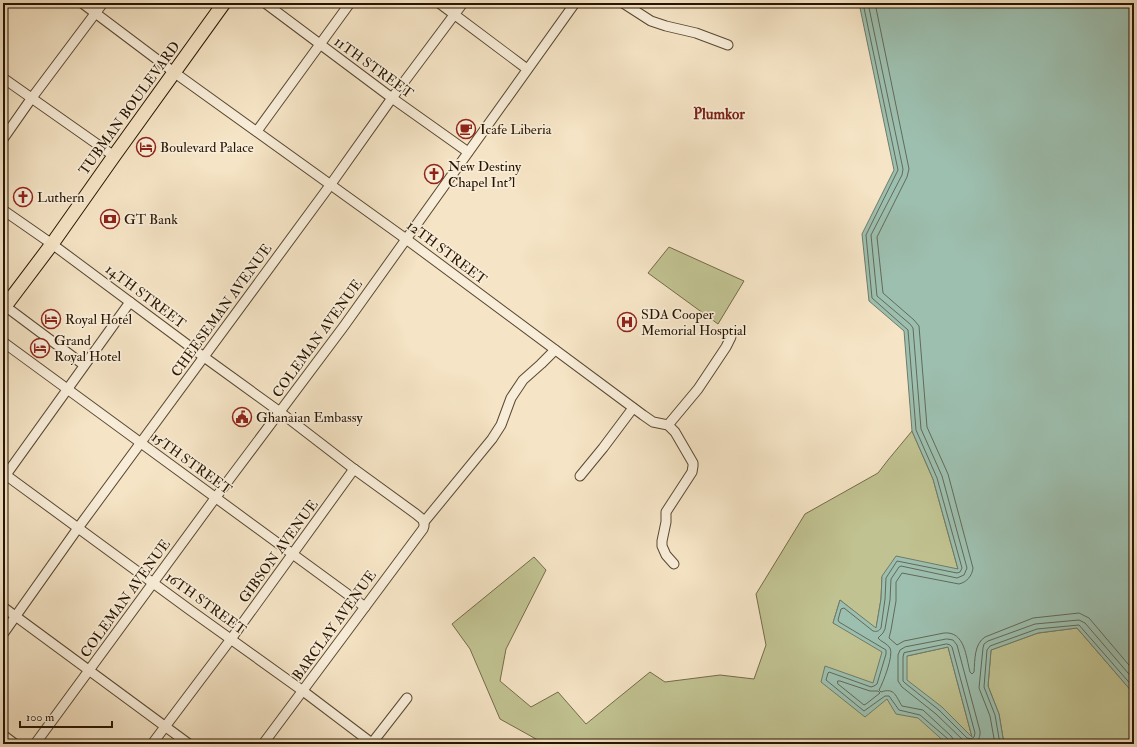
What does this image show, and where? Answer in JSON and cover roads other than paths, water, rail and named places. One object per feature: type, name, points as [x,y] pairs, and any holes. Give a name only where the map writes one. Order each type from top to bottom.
[{"type":"highway","name":"TUBMAN BOULEVARD","points":[[4,308],[52,244],[224,3]]},
{"type":"street","name":"12TH STREET","points":[[82,3],[174,73],[406,239],[632,408],[653,422],[668,425]]},
{"type":"street","points":[[3,139],[103,3]]},
{"type":"street","name":"11TH STREET","points":[[265,3],[392,98],[468,152]]},
{"type":"street","points":[[257,131],[350,3]]},
{"type":"street","points":[[439,3],[527,69]]},
{"type":"street","name":"CHEESEMAN AVENUE","points":[[3,634],[78,528],[463,3]]},
{"type":"street","name":"COLEMAN AVENUE","points":[[35,744],[90,671],[216,497],[344,326],[575,3]]},
{"type":"street","points":[[624,3],[651,21],[696,33],[728,44]]},
{"type":"street","points":[[3,78],[114,156]]},
{"type":"street","name":"14TH STREET","points":[[3,210],[52,244],[280,412],[416,514],[424,522]]},
{"type":"street","points":[[4,476],[130,302]]},
{"type":"street","points":[[4,308],[84,366]]},
{"type":"street","points":[[674,564],[666,555],[662,546],[666,512],[692,472],[693,466],[676,434],[668,425],[698,389],[726,347],[731,336]]},
{"type":"street","name":"15TH STREET","points":[[3,342],[365,607]]},
{"type":"street","name":"BARCLAY AVENUE","points":[[263,744],[423,529],[424,522],[492,439],[501,425],[511,398],[523,380],[555,350]]},
{"type":"street","points":[[580,476],[632,408]]},
{"type":"street","name":"GIBSON AVENUE","points":[[152,744],[231,639],[354,469]]},
{"type":"street","name":"16TH STREET","points":[[4,476],[303,691],[372,744]]},
{"type":"street","points":[[3,607],[189,744]]},
{"type":"street","points":[[372,744],[407,698]]},
{"type":"street","points":[[3,735],[15,744]]},
{"type":"water","points":[[859,3],[1134,3],[1134,694],[1077,628],[1038,633],[991,650],[988,686],[999,714],[1004,744],[947,744],[918,718],[896,714],[887,699],[865,717],[821,682],[825,666],[873,683],[882,652],[833,623],[840,600],[876,628],[881,599],[882,576],[896,556],[958,569],[933,479],[912,431],[904,331],[869,301],[862,234],[894,170]],"holes":[[[948,647],[972,737],[942,707],[907,680],[907,656]]]},
{"type":"place","name":"Icafe Liberia","points":[[466,129]]},
{"type":"place","name":"Boulevard Palace","points":[[146,147]]},
{"type":"place","name":"New Destiny Chapel Int'l","points":[[434,174]]},
{"type":"place","name":"Luthern","points":[[23,197]]},
{"type":"place","name":"GT Bank","points":[[110,219]]},
{"type":"place","name":"Royal Hotel","points":[[51,319]]},
{"type":"place","name":"SDA Cooper Memorial Hosptial","points":[[627,322]]},
{"type":"place","name":"Grand Royal Hotel","points":[[40,348]]},
{"type":"place","name":"Ghanaian Embassy","points":[[242,417]]},
{"type":"district","name":"Plumkor","points":[[719,114]]}]
